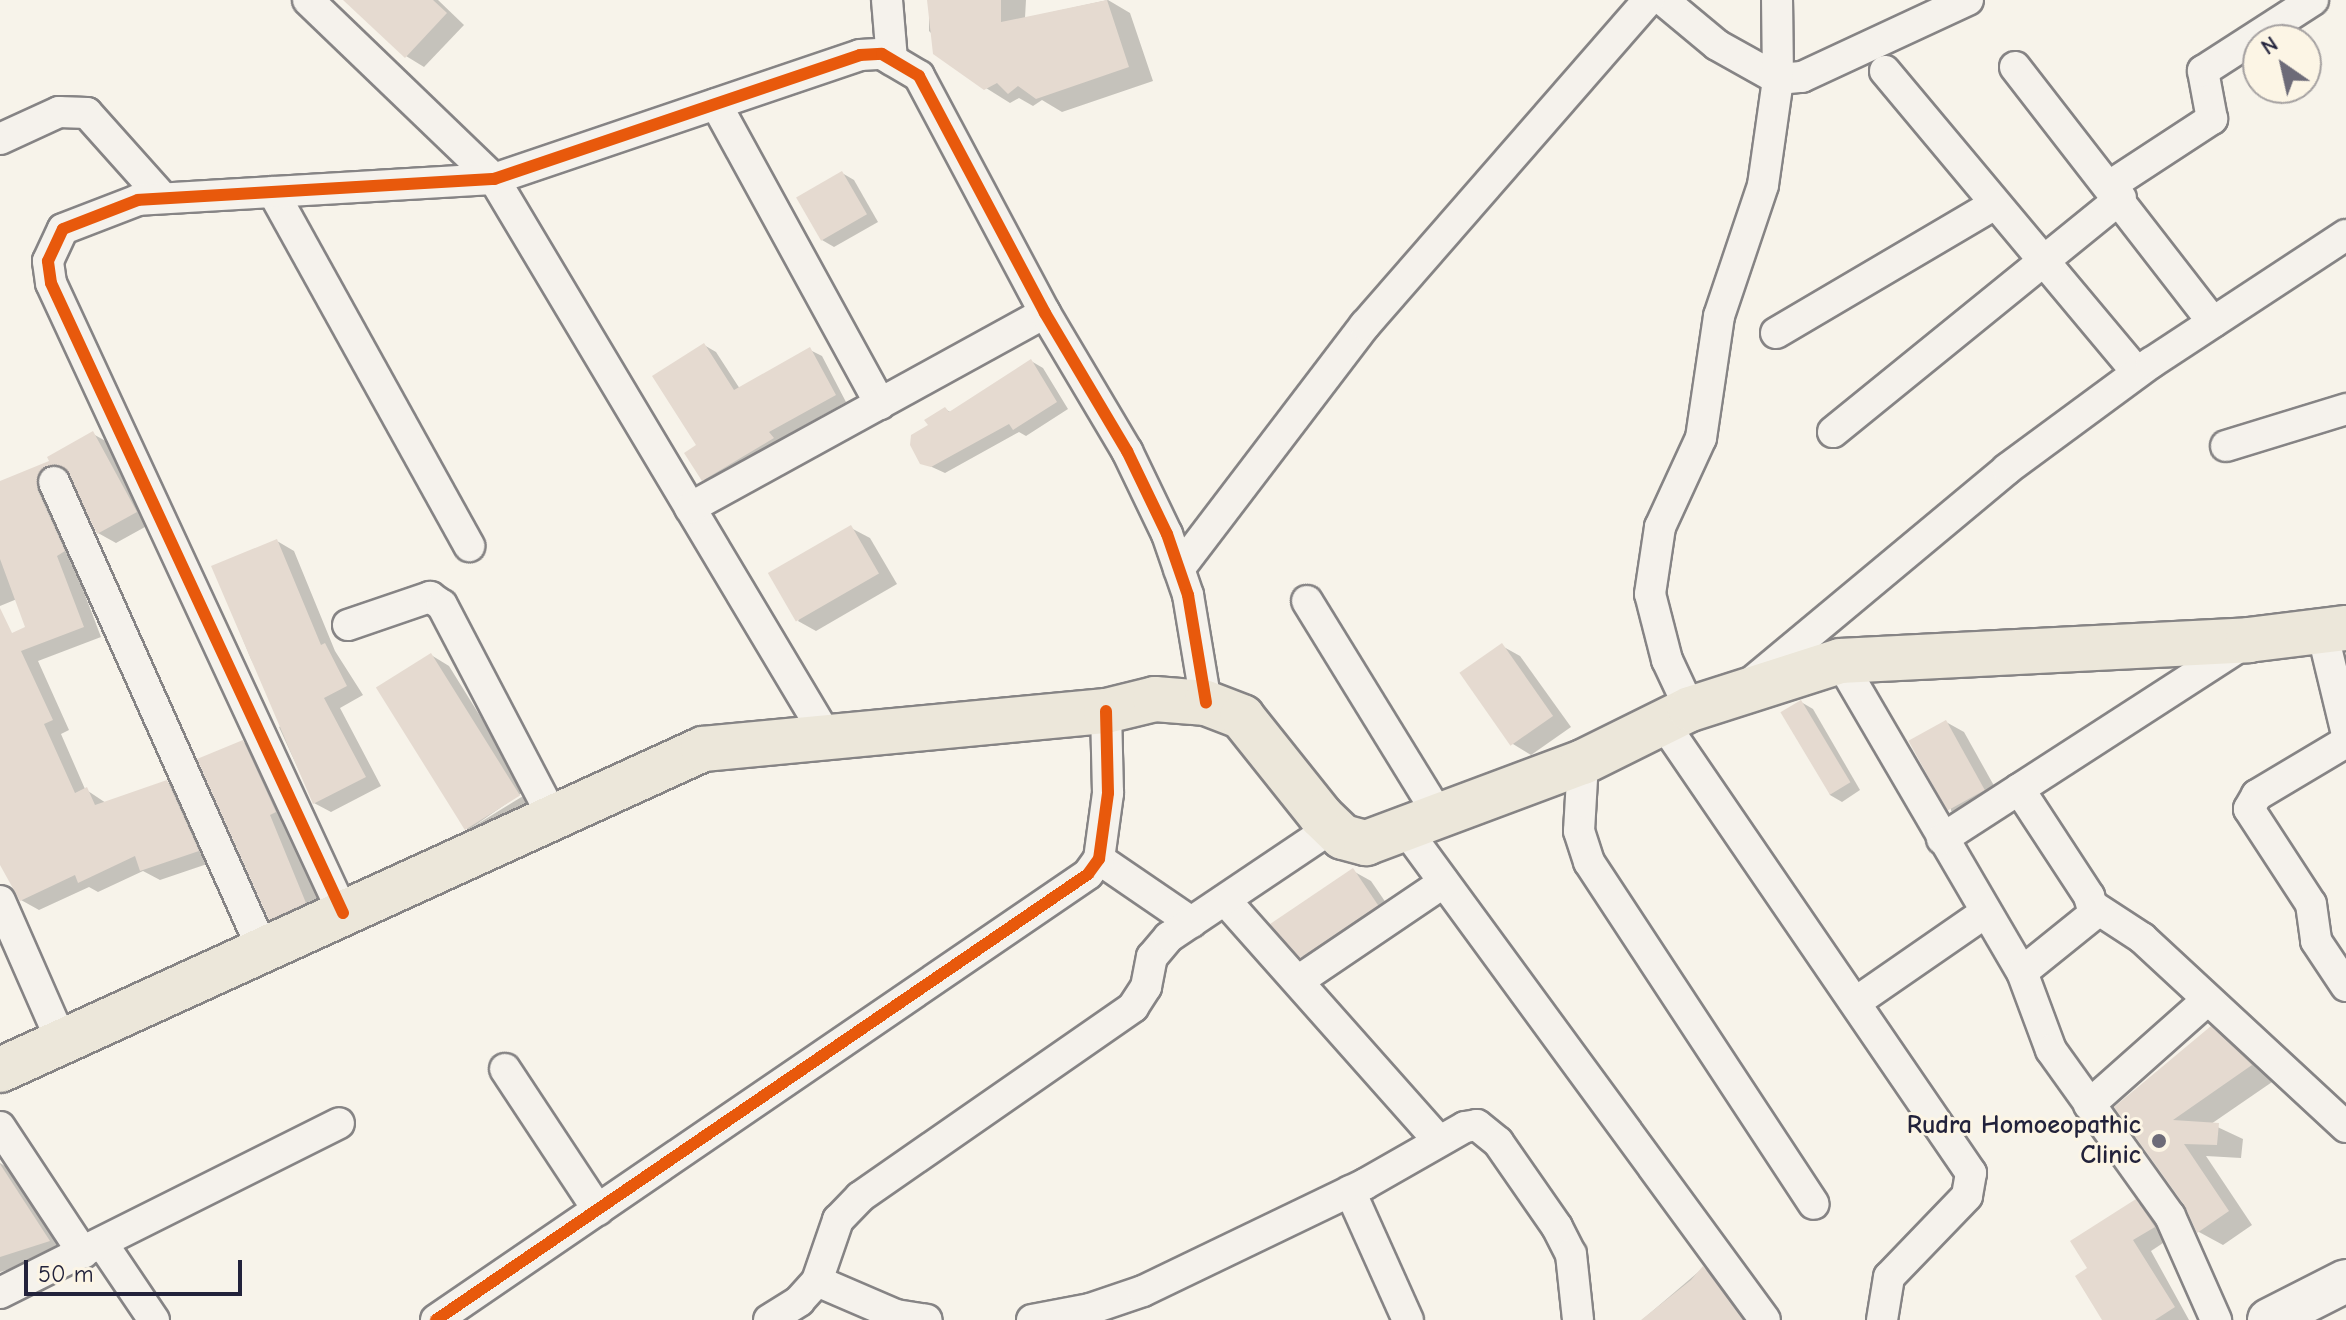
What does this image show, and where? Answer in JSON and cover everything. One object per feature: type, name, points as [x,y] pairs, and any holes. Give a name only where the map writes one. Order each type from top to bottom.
[{"type":"main road","points":[[0,1070],[703,749],[1106,711],[1155,699],[1206,703],[1242,717],[1333,827],[1343,837],[1366,843],[1583,762],[1677,716],[1840,661],[2248,640],[2334,629]]},
{"type":"main road","points":[[2269,1320],[2346,1281]]},
{"type":"street","points":[[308,0],[494,179],[827,737]]},
{"type":"street","points":[[887,0],[892,60]]},
{"type":"street","points":[[1179,569],[1365,325],[1649,0]]},
{"type":"street","points":[[1663,0],[1717,45],[1778,79],[1802,77],[1968,0]]},
{"type":"street","points":[[1777,0],[1778,79],[1763,185],[1719,316],[1701,438],[1660,527],[1650,594],[1677,716],[1856,1002],[1964,1158],[1972,1184],[1889,1277],[1882,1320]]},
{"type":"street","points":[[1833,432],[2043,262],[2116,192],[2212,119],[2203,71],[2313,0]]},
{"type":"street","points":[[343,913],[51,283],[48,261],[63,229],[138,200],[494,179],[860,55],[892,60],[919,76],[1045,313],[1127,451],[1179,569],[1206,703]]},
{"type":"street","points":[[2015,67],[2116,192],[2213,322]]},
{"type":"street","points":[[1885,71],[1993,205],[2137,372]]},
{"type":"street","points":[[716,104],[880,404]]},
{"type":"street","points":[[0,139],[59,112],[87,113],[163,198]]},
{"type":"street","points":[[273,192],[469,546]]},
{"type":"street","points":[[1776,333],[1993,205]]},
{"type":"street","points":[[1740,693],[2007,469],[2137,372],[2346,235]]},
{"type":"street","points":[[690,508],[1045,313]]},
{"type":"street","points":[[2226,446],[2346,409]]},
{"type":"street","points":[[54,482],[263,950]]},
{"type":"street","points":[[348,625],[430,597],[442,605],[553,817]]},
{"type":"street","points":[[1307,601],[1423,823],[1444,882],[1765,1320]]},
{"type":"street","points":[[2334,629],[2346,730]]},
{"type":"street","points":[[1942,839],[2248,640]]},
{"type":"street","points":[[1840,661],[2022,972],[2051,1050],[2089,1105],[2133,1158],[2170,1216],[2216,1320]]},
{"type":"street","points":[[436,1320],[1088,874],[1099,859],[1108,793],[1106,711]]},
{"type":"street","points":[[2346,742],[2257,795],[2249,809],[2311,904],[2316,941],[2346,986]]},
{"type":"street","points":[[1583,762],[1579,831],[1589,862],[1814,1204]]},
{"type":"street","points":[[2019,789],[2093,906],[2142,938],[2206,1001],[2346,1127]]},
{"type":"street","points":[[769,1320],[799,1301],[817,1281],[838,1220],[860,1197],[1133,1007],[1146,987],[1152,957],[1191,922],[1333,827]]},
{"type":"street","points":[[1099,859],[1191,922]]},
{"type":"street","points":[[1298,981],[1444,882]]},
{"type":"street","points":[[1225,900],[1439,1141]]},
{"type":"street","points":[[0,901],[62,1042]]},
{"type":"street","points":[[2022,972],[2087,922],[2093,906]]},
{"type":"street","points":[[1856,1002],[1986,912]]},
{"type":"street","points":[[2089,1105],[2206,1001]]},
{"type":"street","points":[[505,1069],[598,1210]]},
{"type":"street","points":[[0,1293],[339,1123]]},
{"type":"street","points":[[1032,1320],[1090,1309],[1143,1291],[1350,1191],[1439,1141],[1477,1125],[1498,1142],[1571,1254],[1578,1320]]},
{"type":"street","points":[[0,1127],[92,1248],[154,1320]]},
{"type":"street","points":[[1350,1191],[1408,1320]]},
{"type":"street","points":[[817,1281],[883,1310],[927,1320]]},
{"type":"building","points":[[343,0],[433,0],[447,13],[405,58]]},
{"type":"building","points":[[927,0],[1001,0],[1001,22],[1107,0],[1129,67],[1036,99],[1018,86],[1008,94],[997,83],[984,90],[933,54]]},
{"type":"building","points":[[842,171],[867,214],[821,241],[796,198]]},
{"type":"building","points":[[704,343],[734,390],[810,347],[836,395],[769,432],[774,438],[702,481],[684,453],[696,445],[652,376]]},
{"type":"building","points":[[1031,359],[1057,402],[1013,430],[1009,424],[931,467],[920,464],[910,445],[911,435],[928,425],[924,420],[945,407],[949,412]]},
{"type":"building","points":[[93,431],[137,512],[97,534],[65,468],[55,464],[40,471],[37,489],[65,551],[57,556],[84,627],[21,651],[53,720],[44,724],[75,793],[87,787],[95,805],[167,780],[199,851],[140,871],[135,856],[78,883],[75,875],[20,901],[0,865],[0,608],[12,633],[25,627],[0,559],[0,481],[49,461],[47,457]]},
{"type":"building","points":[[851,525],[879,573],[796,621],[768,573]]},
{"type":"building","points":[[277,539],[321,645],[325,643],[347,686],[324,698],[366,777],[313,804],[211,566]]},
{"type":"building","points":[[1502,643],[1553,716],[1510,746],[1459,673]]},
{"type":"building","points":[[431,653],[520,795],[465,830],[376,687]]},
{"type":"building","points":[[1801,700],[1850,782],[1830,795],[1780,712]]},
{"type":"building","points":[[1946,720],[1985,790],[1947,811],[1908,741]]},
{"type":"building","points":[[243,740],[276,812],[270,815],[306,903],[269,920],[197,759]]},
{"type":"building","points":[[1353,868],[1378,905],[1295,961],[1270,924]]},
{"type":"building","points":[[2211,1026],[2252,1065],[2173,1120],[2219,1123],[2217,1145],[2184,1144],[2229,1211],[2197,1233],[2185,1206],[2114,1107]]},
{"type":"building","points":[[0,1164],[50,1241],[0,1257]]},
{"type":"building","points":[[2136,1199],[2155,1227],[2133,1240],[2175,1307],[2155,1320],[2102,1320],[2075,1276],[2087,1268],[2070,1241]]},
{"type":"building","points":[[1703,1266],[1743,1320],[1641,1320],[1691,1280]]},
{"type":"cycle path","points":[[343,913],[51,283],[48,261],[63,229],[138,200],[494,179],[860,55],[882,54],[919,76],[1045,313],[1127,451],[1167,534],[1188,595],[1206,703]]},
{"type":"cycle path","points":[[436,1320],[1088,874],[1099,859],[1108,793],[1106,711]]},
{"type":"place","name":"Rudra Homoeopathic Clinic","points":[[2159,1141]]}]
